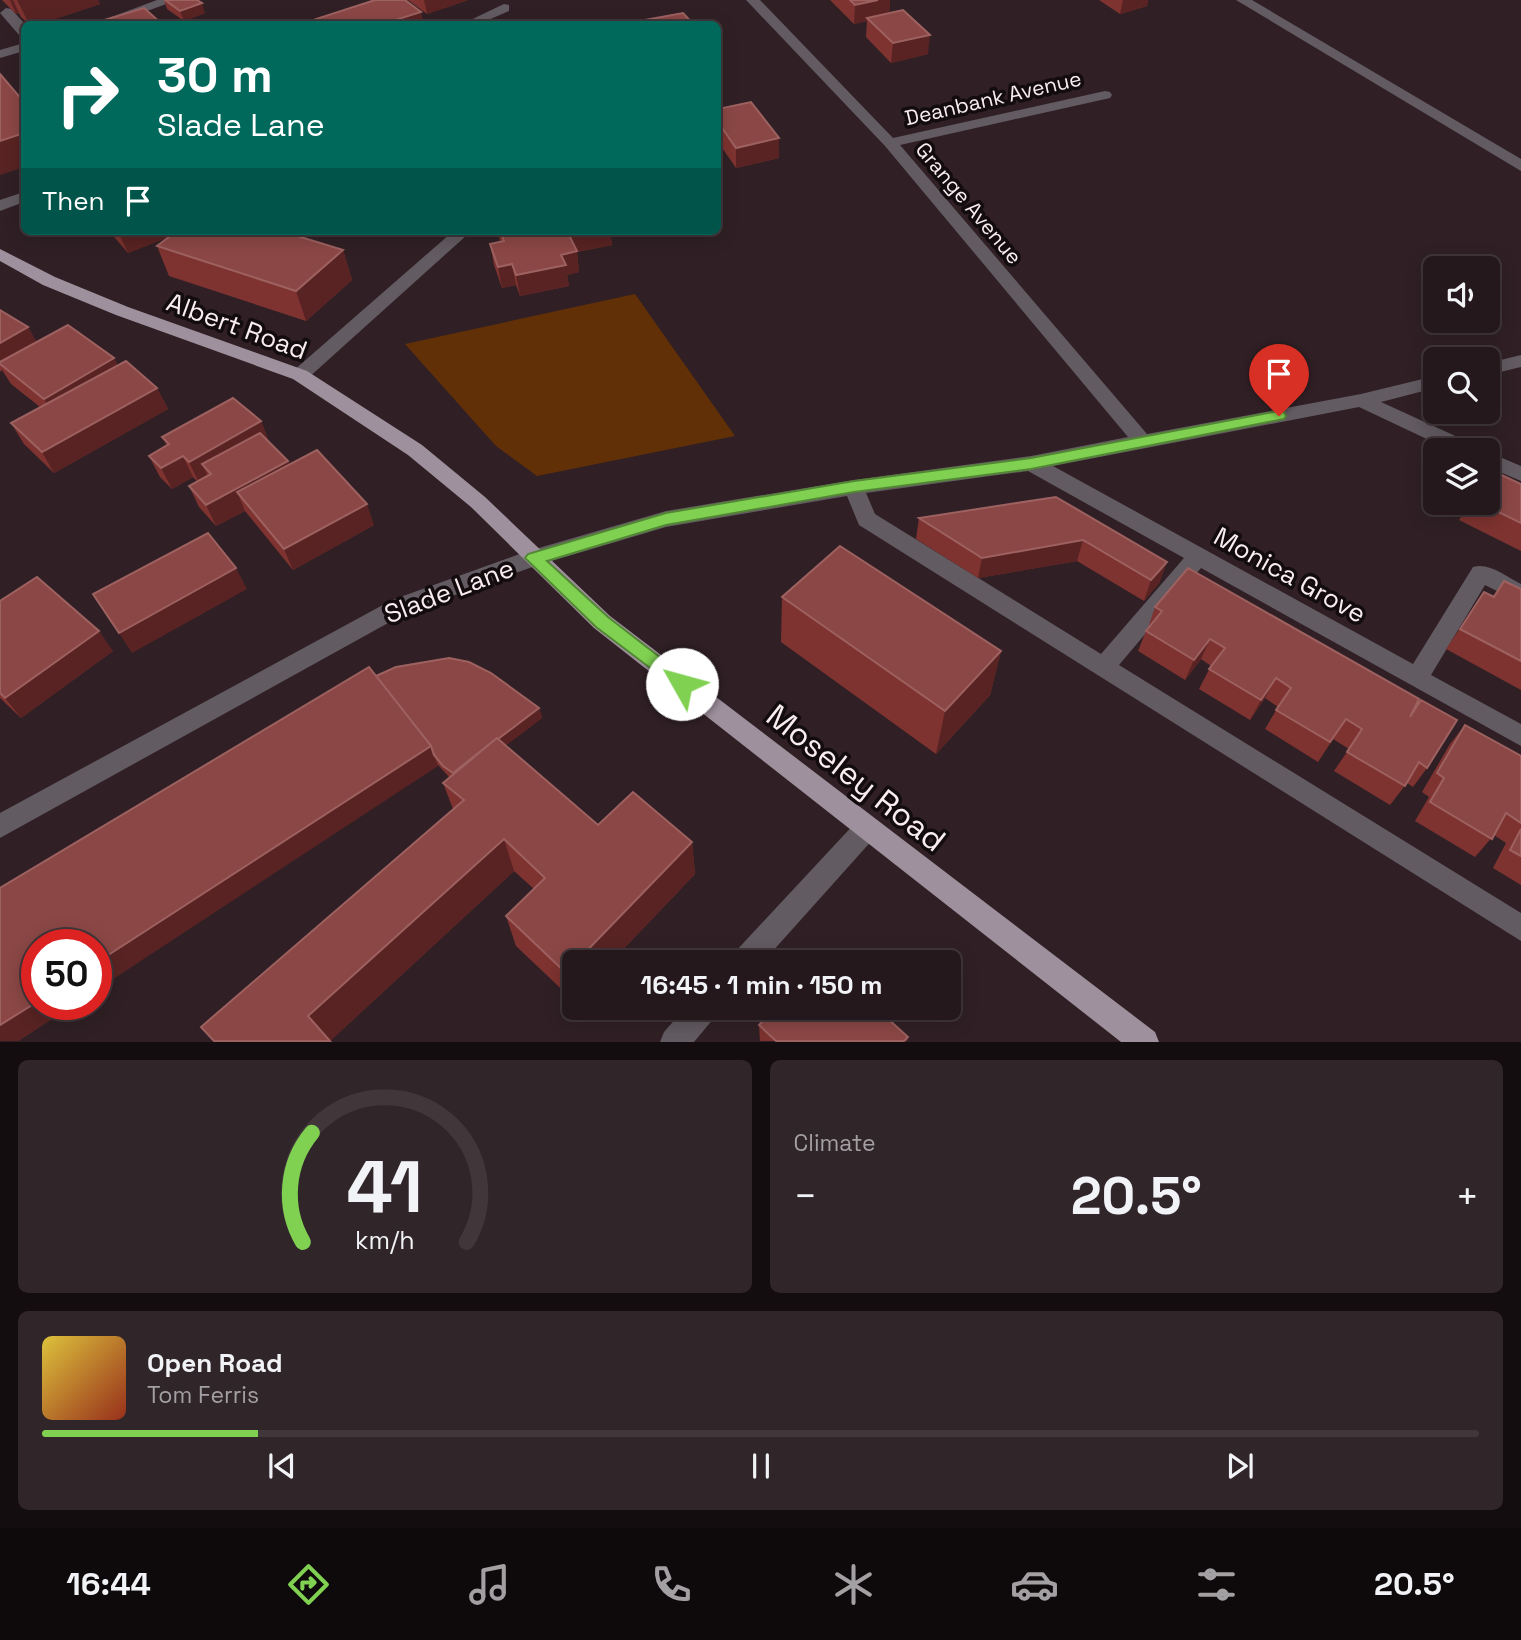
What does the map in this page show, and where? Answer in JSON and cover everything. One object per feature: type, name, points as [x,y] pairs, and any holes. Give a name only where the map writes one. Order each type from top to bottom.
[{"type":"main road","name":"Albert Road","points":[[0,254],[49,281],[122,311],[300,375],[415,450],[478,502],[533,558]]},
{"type":"main road","name":"Moseley Road","points":[[533,558],[602,622],[866,829],[1144,1041]]},
{"type":"street","points":[[110,21],[170,0]]},
{"type":"street","name":"Grange Avenue","points":[[753,0],[890,143],[1143,442]]},
{"type":"street","points":[[1243,0],[1521,166]]},
{"type":"street","points":[[476,21],[504,8]]},
{"type":"street","points":[[6,12],[21,29]]},
{"type":"street","points":[[0,54],[21,49]]},
{"type":"street","name":"Deanbank Avenue","points":[[890,143],[1105,94]]},
{"type":"street","points":[[0,206],[21,198]]},
{"type":"street","points":[[300,375],[459,235]]},
{"type":"street","points":[[1500,366],[1521,361]]},
{"type":"street","name":"Slade Lane","points":[[0,826],[400,606],[533,558],[666,519],[854,486],[1031,463],[1361,400],[1423,385]]},
{"type":"street","points":[[1361,400],[1442,438]]},
{"type":"street","name":"Monica Grove","points":[[1031,463],[1521,736]]},
{"type":"street","points":[[1500,464],[1521,474]]},
{"type":"street","points":[[854,486],[866,519],[1521,928]]},
{"type":"street","points":[[1103,667],[1198,556]]},
{"type":"street","points":[[1417,678],[1481,573],[1521,594]]},
{"type":"street","points":[[757,950],[866,829]]},
{"type":"street","points":[[674,1041],[693,1020]]},
{"type":"shaded area","points":[[635,294],[735,436],[537,476],[496,446],[405,344]]},
{"type":"building","points":[[165,0],[197,0],[202,3],[180,11]]},
{"type":"building","points":[[375,0],[405,0],[421,12],[392,21],[316,19]]},
{"type":"building","points":[[850,0],[878,0],[855,5]]},
{"type":"building","points":[[144,8],[159,21],[101,21]]},
{"type":"building","points":[[903,10],[930,35],[893,43],[867,18]]},
{"type":"building","points":[[683,13],[690,21],[646,21]]},
{"type":"building","points":[[0,74],[21,98],[21,134],[0,141]]},
{"type":"building","points":[[751,102],[779,138],[736,148],[721,126],[721,108]]},
{"type":"building","points":[[172,235],[294,235],[343,250],[296,291],[157,246]]},
{"type":"building","points":[[502,235],[569,235],[577,251],[561,255],[566,265],[516,275],[512,264],[498,267],[490,244],[504,241]]},
{"type":"building","points":[[0,310],[28,327],[0,343]]},
{"type":"building","points":[[68,325],[114,358],[44,399],[0,364],[0,362]]},
{"type":"building","points":[[126,361],[157,388],[42,452],[11,423]]},
{"type":"building","points":[[233,398],[261,421],[189,462],[183,456],[161,468],[149,456],[169,444],[162,437]]},
{"type":"building","points":[[260,433],[288,461],[206,505],[189,486],[211,474],[202,464]]},
{"type":"building","points":[[317,450],[367,504],[284,549],[237,492]]},
{"type":"building","points":[[1500,474],[1521,484],[1521,523],[1500,513]]},
{"type":"building","points":[[1056,497],[1167,562],[1151,580],[1083,540],[982,558],[919,518]]},
{"type":"building","points":[[208,533],[236,568],[119,633],[93,594]]},
{"type":"building","points":[[840,546],[1001,651],[945,711],[782,597]]},
{"type":"building","points":[[1188,568],[1419,699],[1410,717],[1421,700],[1457,720],[1427,768],[1419,762],[1405,786],[1347,752],[1362,729],[1346,719],[1330,742],[1276,710],[1291,688],[1276,678],[1261,700],[1209,669],[1225,648],[1210,639],[1194,660],[1146,631],[1162,611],[1155,607]]},
{"type":"building","points":[[37,577],[99,631],[5,698],[0,693],[0,601]]},
{"type":"building","points":[[1504,581],[1521,589],[1521,661],[1460,629],[1484,592],[1494,597]]},
{"type":"building","points":[[449,658],[469,662],[491,673],[539,708],[453,773],[434,755],[431,746],[376,676],[396,667]]},
{"type":"building","points":[[369,667],[431,746],[112,953],[112,929],[21,929],[21,1012],[0,1025],[0,888]]},
{"type":"building","points":[[1465,725],[1521,756],[1521,823],[1506,813],[1492,839],[1430,802],[1444,778],[1437,773]]},
{"type":"building","points":[[497,738],[598,825],[633,792],[692,842],[588,950],[562,950],[562,969],[506,916],[545,878],[504,839],[308,1016],[330,1041],[214,1041],[201,1027],[464,800],[443,783]]},
{"type":"building","points":[[1521,829],[1521,856],[1510,850]]},
{"type":"building","points":[[764,1020],[889,1020],[908,1037],[904,1041],[776,1041],[759,1025]]},
{"type":"route","points":[[682,684],[602,622],[533,558],[666,519],[854,486],[1031,463],[1279,416]]}]
